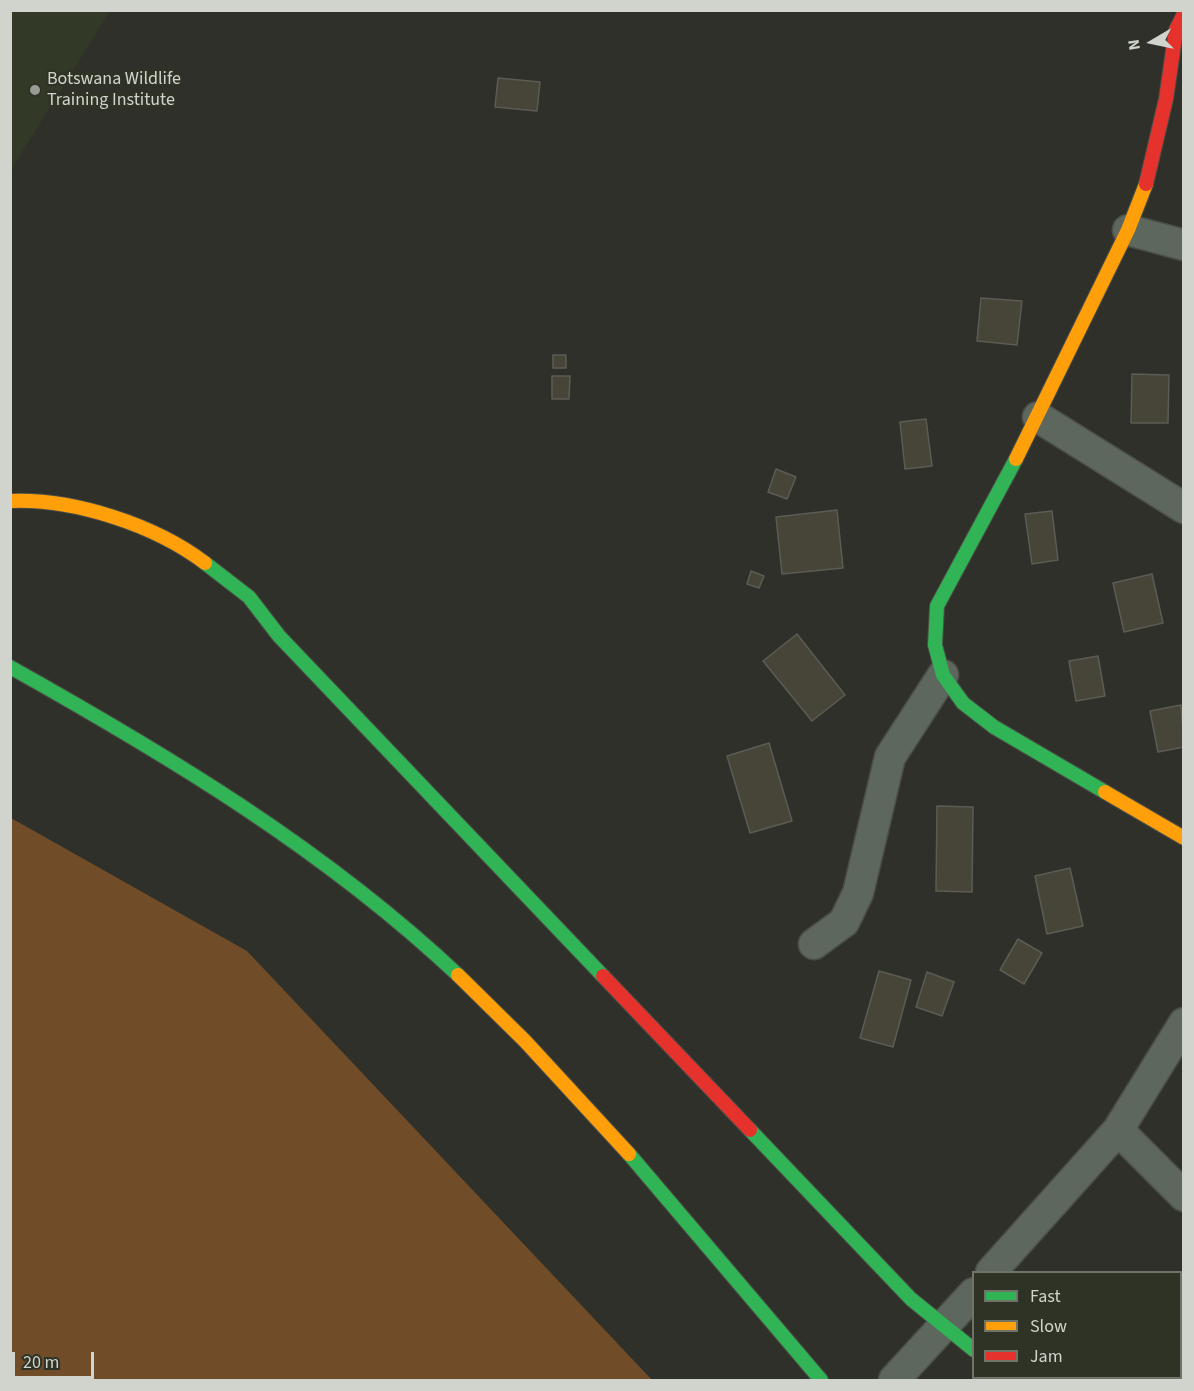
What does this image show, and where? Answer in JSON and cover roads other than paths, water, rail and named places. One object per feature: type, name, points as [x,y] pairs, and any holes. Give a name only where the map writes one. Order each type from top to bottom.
[{"type":"street","points":[[1184,14],[1176,30],[1166,99],[1151,171],[1128,230],[1038,417],[937,606],[935,645],[943,675],[963,703],[994,727],[1184,838]]},
{"type":"street","points":[[1128,230],[1184,245]]},
{"type":"street","points":[[1038,417],[1184,508]]},
{"type":"street","points":[[10,501],[35,500],[100,513],[180,544],[249,597],[295,653],[902,1290],[943,1328],[972,1349]]},
{"type":"street","points":[[10,667],[110,722],[229,794],[314,854],[479,993],[593,1111],[821,1380]]},
{"type":"street","points":[[814,944],[844,922],[858,893],[890,757],[943,675]]},
{"type":"street","points":[[993,1271],[1118,1130],[1184,1023]]},
{"type":"street","points":[[1118,1130],[1184,1196]]},
{"type":"street","points":[[894,1380],[972,1295]]},
{"type":"place","name":"Botswana Wildlife Training Institute","points":[[35,90]]}]
